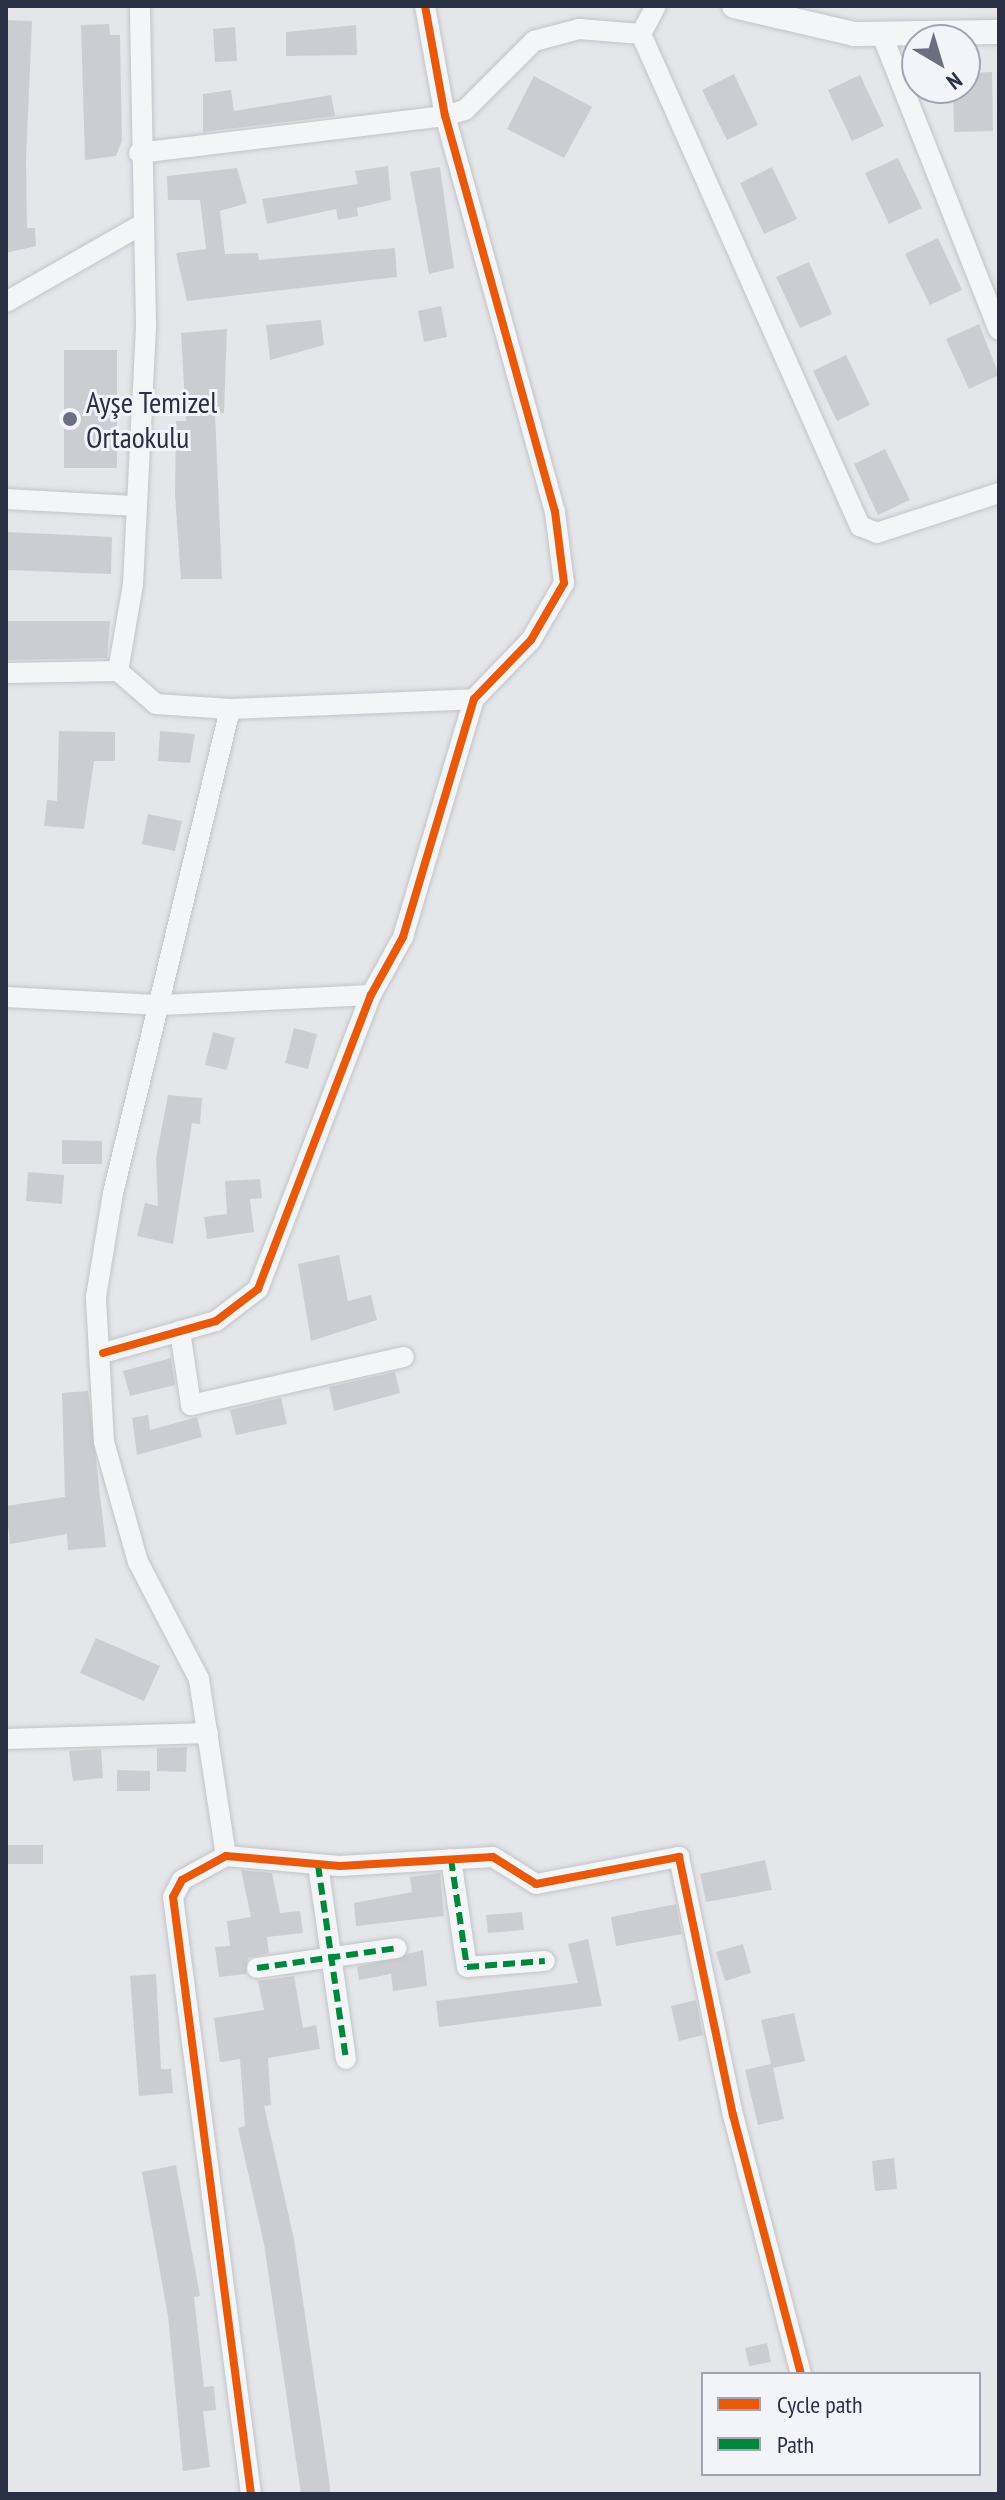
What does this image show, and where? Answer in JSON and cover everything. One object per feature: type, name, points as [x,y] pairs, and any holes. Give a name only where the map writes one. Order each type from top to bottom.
[{"type":"street","points":[[118,671],[137,506],[146,325],[139,153],[140,6]]},
{"type":"street","points":[[103,1353],[216,1321],[258,1289],[371,995],[403,937],[474,699],[531,640],[564,583],[555,512],[445,116],[425,6]]},
{"type":"street","points":[[641,34],[656,6]]},
{"type":"street","points":[[734,6],[882,35],[999,32]]},
{"type":"street","points":[[139,153],[445,116],[465,110],[534,41],[579,29],[641,34]]},
{"type":"street","points":[[641,34],[860,526],[877,533],[999,493]]},
{"type":"street","points":[[882,35],[994,309],[999,330]]},
{"type":"street","points":[[6,302],[141,225]]},
{"type":"street","points":[[6,499],[137,506]]},
{"type":"street","points":[[6,673],[118,671],[156,704],[230,709],[474,699]]},
{"type":"street","points":[[226,1856],[199,1679],[138,1562],[104,1442],[103,1353],[96,1297],[113,1193],[161,1005],[230,709]]},
{"type":"street","points":[[6,997],[161,1005],[371,995]]},
{"type":"street","points":[[180,1331],[191,1405],[404,1357]]},
{"type":"street","points":[[6,1739],[208,1733]]},
{"type":"street","points":[[251,2494],[173,1897],[182,1880],[226,1856],[318,1865],[451,1859],[504,1860],[536,1884],[679,1857],[733,2115],[800,2372]]},
{"type":"street","points":[[451,1859],[467,1967],[545,1961]]},
{"type":"street","points":[[318,1865],[346,2059]]},
{"type":"street","points":[[257,1968],[397,1948]]},
{"type":"building","points":[[6,20],[32,21],[26,160],[27,228],[35,228],[36,246],[6,253]]},
{"type":"building","points":[[109,24],[110,35],[120,35],[122,141],[116,156],[85,160],[81,25]]},
{"type":"building","points":[[356,25],[357,55],[286,56],[286,32]]},
{"type":"building","points":[[235,27],[237,61],[215,62],[213,29]]},
{"type":"building","points":[[981,72],[992,72],[993,131],[954,132],[953,104],[981,104]]},
{"type":"building","points":[[734,74],[758,125],[727,140],[702,90]]},
{"type":"building","points":[[860,75],[884,126],[852,141],[828,90]]},
{"type":"building","points":[[534,76],[592,107],[564,158],[507,129]]},
{"type":"building","points":[[231,90],[234,111],[331,95],[335,116],[203,132],[203,94]]},
{"type":"building","points":[[898,158],[922,208],[889,224],[865,173]]},
{"type":"building","points":[[388,166],[391,200],[357,208],[358,216],[338,220],[336,209],[267,224],[262,199],[358,184],[355,171]]},
{"type":"building","points":[[440,167],[454,268],[429,274],[410,172]]},
{"type":"building","points":[[772,167],[797,219],[764,234],[740,183]]},
{"type":"building","points":[[237,168],[247,203],[220,211],[225,254],[258,253],[259,260],[395,248],[397,277],[187,301],[176,253],[206,249],[200,200],[168,200],[167,176]]},
{"type":"building","points":[[938,238],[962,290],[930,305],[905,254]]},
{"type":"building","points":[[809,262],[832,314],[800,328],[776,277]]},
{"type":"building","points":[[441,306],[447,337],[424,342],[418,311]]},
{"type":"building","points":[[321,320],[324,345],[270,360],[266,325]]},
{"type":"building","points":[[979,324],[999,375],[969,389],[946,339]]},
{"type":"building","points":[[227,329],[224,413],[215,413],[222,579],[181,579],[175,495],[176,421],[186,421],[181,333]]},
{"type":"building","points":[[64,350],[117,350],[117,468],[64,468]]},
{"type":"building","points":[[846,355],[870,405],[837,421],[813,371]]},
{"type":"building","points":[[885,449],[910,500],[878,515],[854,464]]},
{"type":"building","points":[[6,532],[112,537],[111,574],[6,570]]},
{"type":"building","points":[[6,621],[110,621],[107,658],[6,660]]},
{"type":"building","points":[[59,731],[115,732],[115,761],[94,761],[84,829],[44,826],[47,800],[57,801]]},
{"type":"building","points":[[160,731],[195,734],[190,763],[158,761]]},
{"type":"building","points":[[148,814],[182,821],[175,851],[142,844]]},
{"type":"building","points":[[294,1028],[317,1034],[308,1069],[285,1063]]},
{"type":"building","points":[[213,1032],[235,1038],[227,1070],[205,1065]]},
{"type":"building","points":[[168,1095],[202,1098],[200,1124],[192,1123],[173,1244],[137,1236],[145,1203],[158,1206],[156,1158]]},
{"type":"building","points":[[62,1140],[102,1141],[102,1164],[62,1164]]},
{"type":"building","points":[[28,1172],[64,1175],[62,1204],[26,1201]]},
{"type":"building","points":[[260,1179],[262,1198],[250,1199],[254,1232],[207,1239],[204,1217],[227,1214],[225,1181]]},
{"type":"building","points":[[339,1255],[348,1301],[371,1295],[377,1320],[311,1341],[298,1264]]},
{"type":"building","points":[[171,1358],[175,1385],[130,1396],[123,1371]]},
{"type":"building","points":[[395,1372],[400,1393],[334,1411],[329,1387]]},
{"type":"building","points":[[88,1391],[106,1547],[68,1550],[67,1534],[10,1544],[6,1506],[65,1497],[62,1393]]},
{"type":"building","points":[[281,1398],[287,1424],[236,1435],[230,1410]]},
{"type":"building","points":[[148,1415],[150,1430],[197,1417],[202,1437],[137,1455],[132,1418]]},
{"type":"building","points":[[96,1638],[160,1666],[144,1701],[80,1673]]},
{"type":"building","points":[[187,1747],[186,1772],[157,1771],[157,1748]]},
{"type":"building","points":[[101,1749],[103,1778],[73,1781],[69,1751]]},
{"type":"building","points":[[117,1770],[150,1771],[150,1791],[117,1791]]},
{"type":"building","points":[[6,1845],[43,1845],[43,1864],[6,1864]]},
{"type":"building","points":[[765,1860],[772,1890],[706,1902],[700,1874]]},
{"type":"building","points":[[241,1870],[272,1873],[280,1913],[300,1911],[303,1933],[267,1937],[269,1953],[248,1958],[246,1974],[219,1977],[215,1947],[230,1946],[227,1921],[251,1917]]},
{"type":"building","points":[[440,1873],[444,1916],[356,1926],[354,1903],[412,1892],[410,1877]]},
{"type":"building","points":[[676,1904],[682,1934],[616,1946],[611,1917]]},
{"type":"building","points":[[522,1912],[524,1930],[488,1933],[486,1915]]},
{"type":"building","points":[[588,1939],[602,2006],[439,2027],[436,2001],[578,1983],[568,1944]]},
{"type":"building","points":[[743,1944],[751,1973],[725,1981],[716,1952]]},
{"type":"building","points":[[423,1950],[427,1986],[393,1991],[391,1974],[359,1980],[357,1967]]},
{"type":"building","points":[[156,1974],[161,2069],[171,2069],[173,2093],[139,2096],[130,1976]]},
{"type":"building","points":[[294,1976],[303,2028],[316,2025],[320,2049],[268,2058],[271,2105],[264,2106],[294,2239],[331,2494],[301,2494],[264,2244],[238,2128],[245,2126],[240,2059],[220,2062],[214,2018],[264,2010],[258,1981]]},
{"type":"building","points":[[696,2000],[703,2035],[679,2041],[671,2006]]},
{"type":"building","points":[[794,2013],[805,2061],[773,2068],[784,2119],[758,2125],[745,2070],[771,2064],[761,2020]]},
{"type":"building","points":[[894,2158],[897,2189],[875,2191],[872,2161]]},
{"type":"building","points":[[176,2165],[200,2296],[194,2297],[204,2387],[214,2386],[216,2410],[203,2411],[210,2467],[183,2471],[168,2316],[142,2172]]},
{"type":"building","points":[[767,2343],[771,2362],[749,2366],[745,2348]]},
{"type":"marked path","points":[[451,1859],[467,1967],[545,1961]]},
{"type":"marked path","points":[[318,1865],[346,2059]]},
{"type":"marked path","points":[[257,1968],[397,1948]]},
{"type":"cycle path","points":[[103,1353],[216,1321],[258,1289],[371,995],[403,937],[474,699],[531,640],[564,583],[555,512],[445,116],[425,6]]},
{"type":"cycle path","points":[[251,2494],[173,1897],[182,1880],[226,1856],[340,1866],[493,1857],[536,1884],[679,1857],[733,2115],[800,2372]]},
{"type":"place","name":"Ayşe Temizel Ortaokulu","points":[[70,419]]}]
